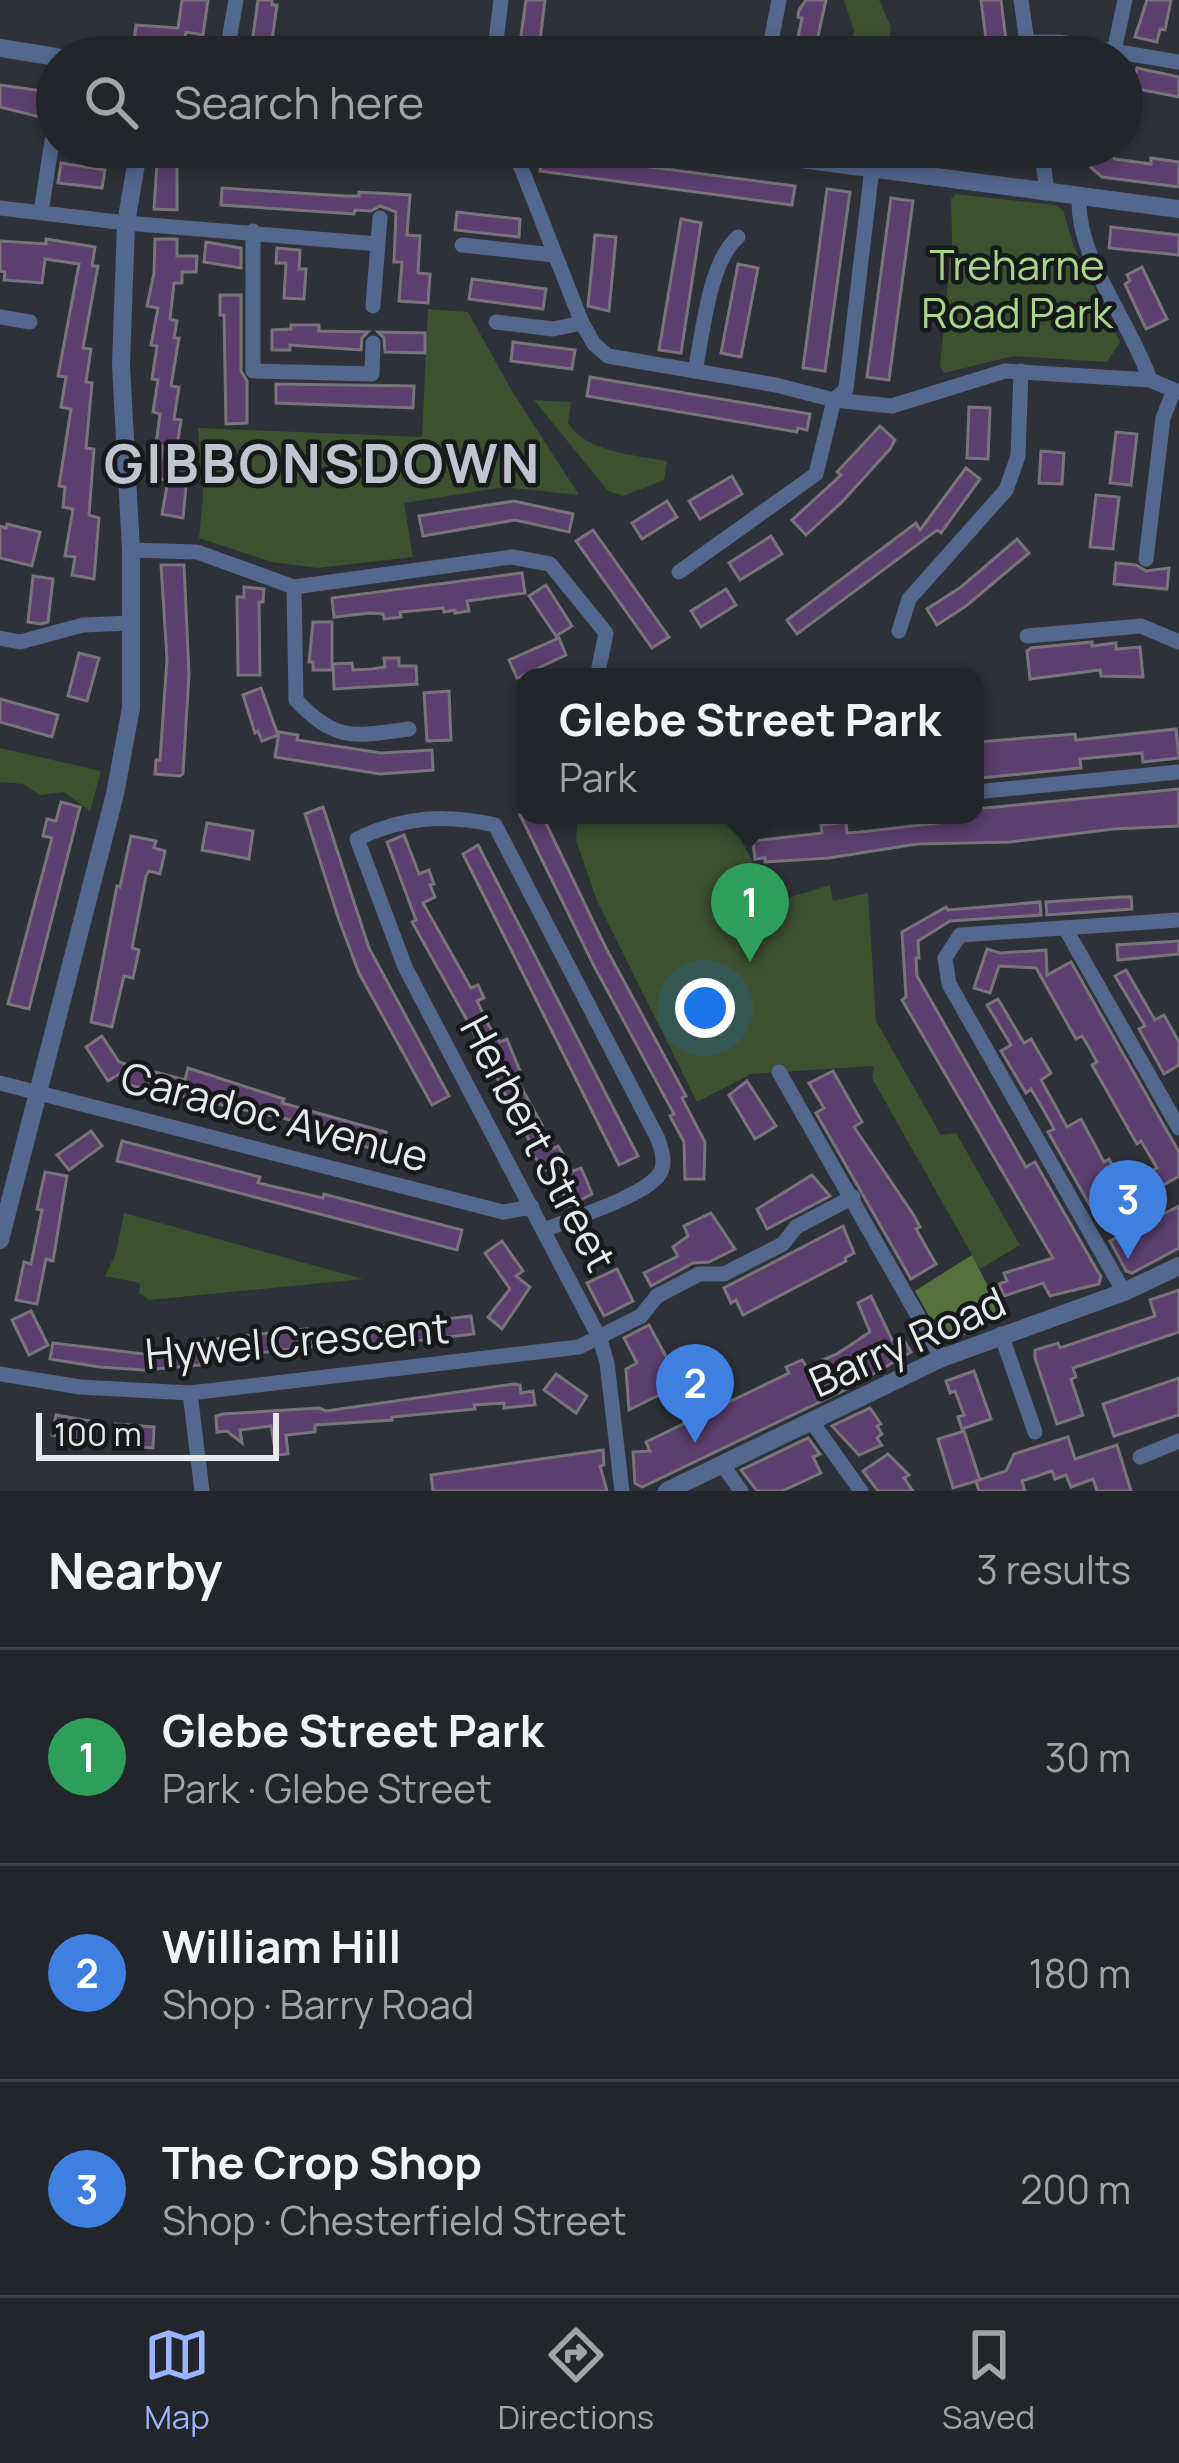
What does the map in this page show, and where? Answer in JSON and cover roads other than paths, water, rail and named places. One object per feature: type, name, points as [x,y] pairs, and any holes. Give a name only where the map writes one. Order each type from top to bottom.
[{"type":"street","points":[[230,36],[236,0]]},
{"type":"street","points":[[497,36],[501,0]]},
{"type":"street","points":[[776,36],[779,0]]},
{"type":"street","points":[[1022,0],[1026,36]]},
{"type":"street","points":[[1117,36],[1125,0]]},
{"type":"street","points":[[0,49],[36,54]]},
{"type":"street","points":[[1143,56],[1179,62]]},
{"type":"street","points":[[41,212],[48,168]]},
{"type":"street","points":[[0,1240],[115,794],[130,708],[131,550],[121,365],[126,223],[135,168]]},
{"type":"street","points":[[521,168],[581,323],[608,356],[776,385],[834,400],[892,406],[1005,371],[1150,380],[1176,391],[1163,418],[1146,559]]},
{"type":"street","points":[[874,168],[1179,209]]},
{"type":"street","points":[[1044,168],[1047,191]]},
{"type":"street","points":[[679,572],[816,474],[834,400],[846,388],[881,169]]},
{"type":"street","points":[[1079,196],[1081,233],[1137,342],[1150,380]]},
{"type":"street","points":[[0,208],[378,244]]},
{"type":"street","points":[[373,306],[380,218]]},
{"type":"street","points":[[253,231],[254,371],[372,374],[373,344]]},
{"type":"street","points":[[695,371],[716,276],[727,247],[738,237]]},
{"type":"street","points":[[462,245],[554,255]]},
{"type":"street","points":[[0,316],[31,322]]},
{"type":"street","points":[[496,322],[553,328],[581,323]]},
{"type":"street","points":[[899,632],[909,599],[1006,490],[1018,456],[1022,371]]},
{"type":"street","points":[[131,550],[197,552],[294,587],[512,557],[550,565],[606,633],[599,668]]},
{"type":"street","points":[[294,587],[296,700],[318,724],[354,736],[409,729]]},
{"type":"street","points":[[0,638],[20,642],[83,625],[131,623]]},
{"type":"street","points":[[1027,636],[1142,626],[1179,642]]},
{"type":"street","points":[[984,791],[1179,772]]},
{"type":"street","name":"Herbert Street","points":[[544,1230],[633,1192],[659,1175],[664,1160],[658,1139],[495,825],[452,815],[383,826],[357,839],[405,967],[600,1339],[622,1491]]},
{"type":"street","points":[[1124,1292],[949,984],[945,958],[960,934],[1179,920]]},
{"type":"street","points":[[1065,928],[1179,1128]]},
{"type":"street","points":[[779,1072],[942,1358]]},
{"type":"street","name":"Caradoc Avenue","points":[[0,1083],[503,1212],[532,1208]]},
{"type":"street","points":[[600,1339],[641,1316],[656,1296],[699,1274],[724,1274],[783,1244],[796,1227],[853,1198]]},
{"type":"street","name":"Barry Road","points":[[667,1491],[942,1358],[1124,1292],[1179,1266]]},
{"type":"street","points":[[1001,1334],[1035,1432]]},
{"type":"street","name":"Hywel Crescent","points":[[0,1374],[80,1388],[190,1393],[579,1347],[600,1339]]},
{"type":"street","points":[[190,1393],[202,1491]]},
{"type":"street","points":[[812,1422],[861,1491]]},
{"type":"street","points":[[1140,1457],[1179,1441]]},
{"type":"street","points":[[722,1464],[741,1491]]},
{"type":"place","name":"Glebe Street Park","points":[[750,962]]},
{"type":"place","name":"The Crop Shop","points":[[1128,1259]]},
{"type":"place","name":"William Hill","points":[[695,1443]]},
{"type":"district","name":"GIBBONSDOWN","points":[[323,462]]},
{"type":"park label","name":"Treharne Road Park","points":[[1017,288]]}]
